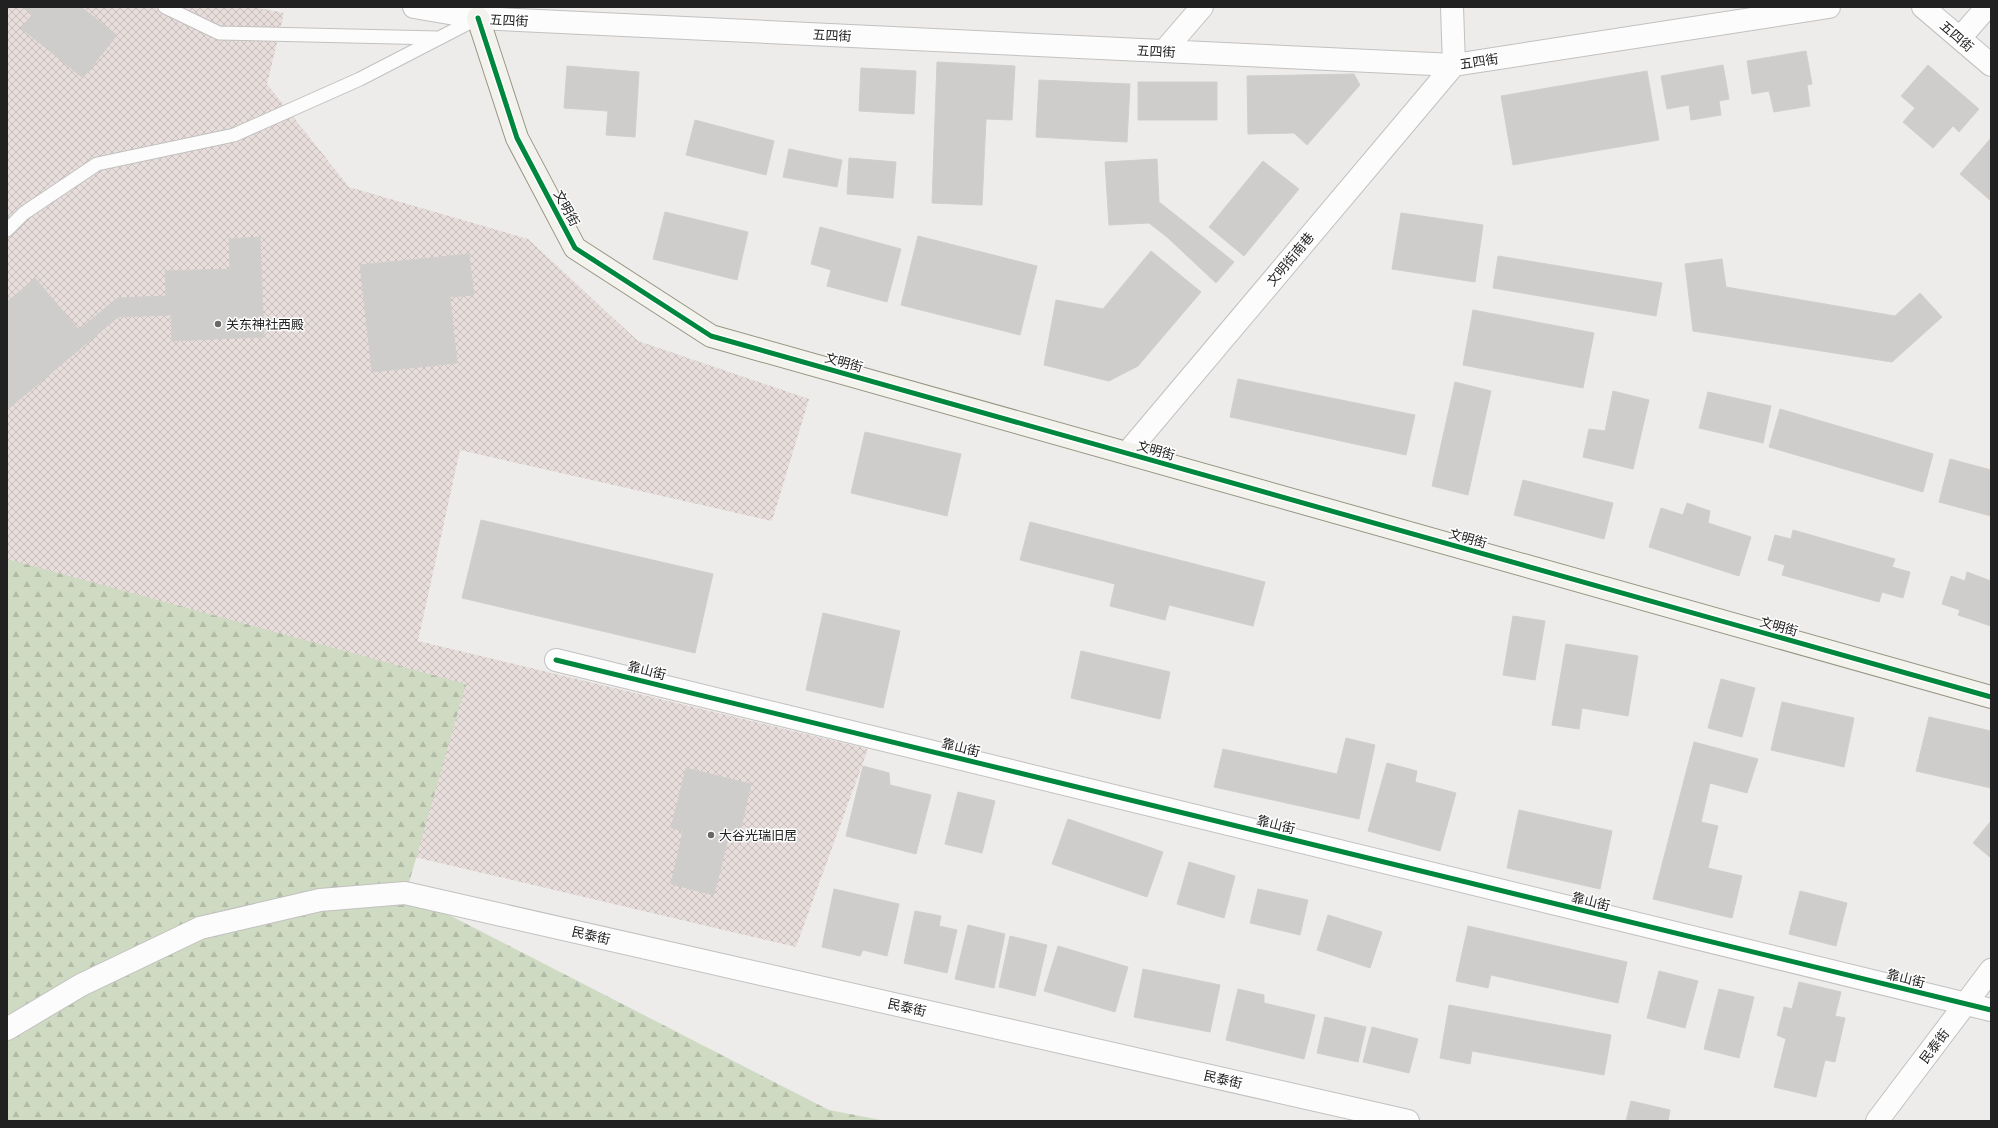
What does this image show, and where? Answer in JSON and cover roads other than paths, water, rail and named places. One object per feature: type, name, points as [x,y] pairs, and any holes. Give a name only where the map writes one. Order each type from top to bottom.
[{"type":"street","name":"五四街","points":[[414,7],[481,13],[1164,51],[1454,65],[1829,7]]},
{"type":"street","points":[[1164,51],[1202,7]]},
{"type":"street","points":[[1452,7],[1454,65]]},
{"type":"street","name":"五四街","points":[[1923,7],[1991,65]]},
{"type":"street","points":[[1960,38],[1987,7]]},
{"type":"street","name":"文明街","points":[[481,13],[517,138],[575,248],[712,336],[1991,697]]},
{"type":"street","name":"文明街南巷","points":[[1127,453],[1454,65]]},
{"type":"street","name":"靠山街","points":[[556,660],[1991,1010]]},
{"type":"street","name":"民泰街","points":[[7,1029],[81,985],[200,928],[320,900],[406,893],[1408,1121]]},
{"type":"street","name":"民泰街","points":[[1877,1121],[1991,970]]},
{"type":"lane","points":[[165,7],[219,33],[440,38]]},
{"type":"lane","points":[[7,230],[24,214],[97,164],[234,135],[360,79],[440,38],[481,13]]},
{"type":"place","name":"关东神社西殿","points":[[218,324]]},
{"type":"place","name":"大谷光瑞旧居","points":[[711,835]]}]
